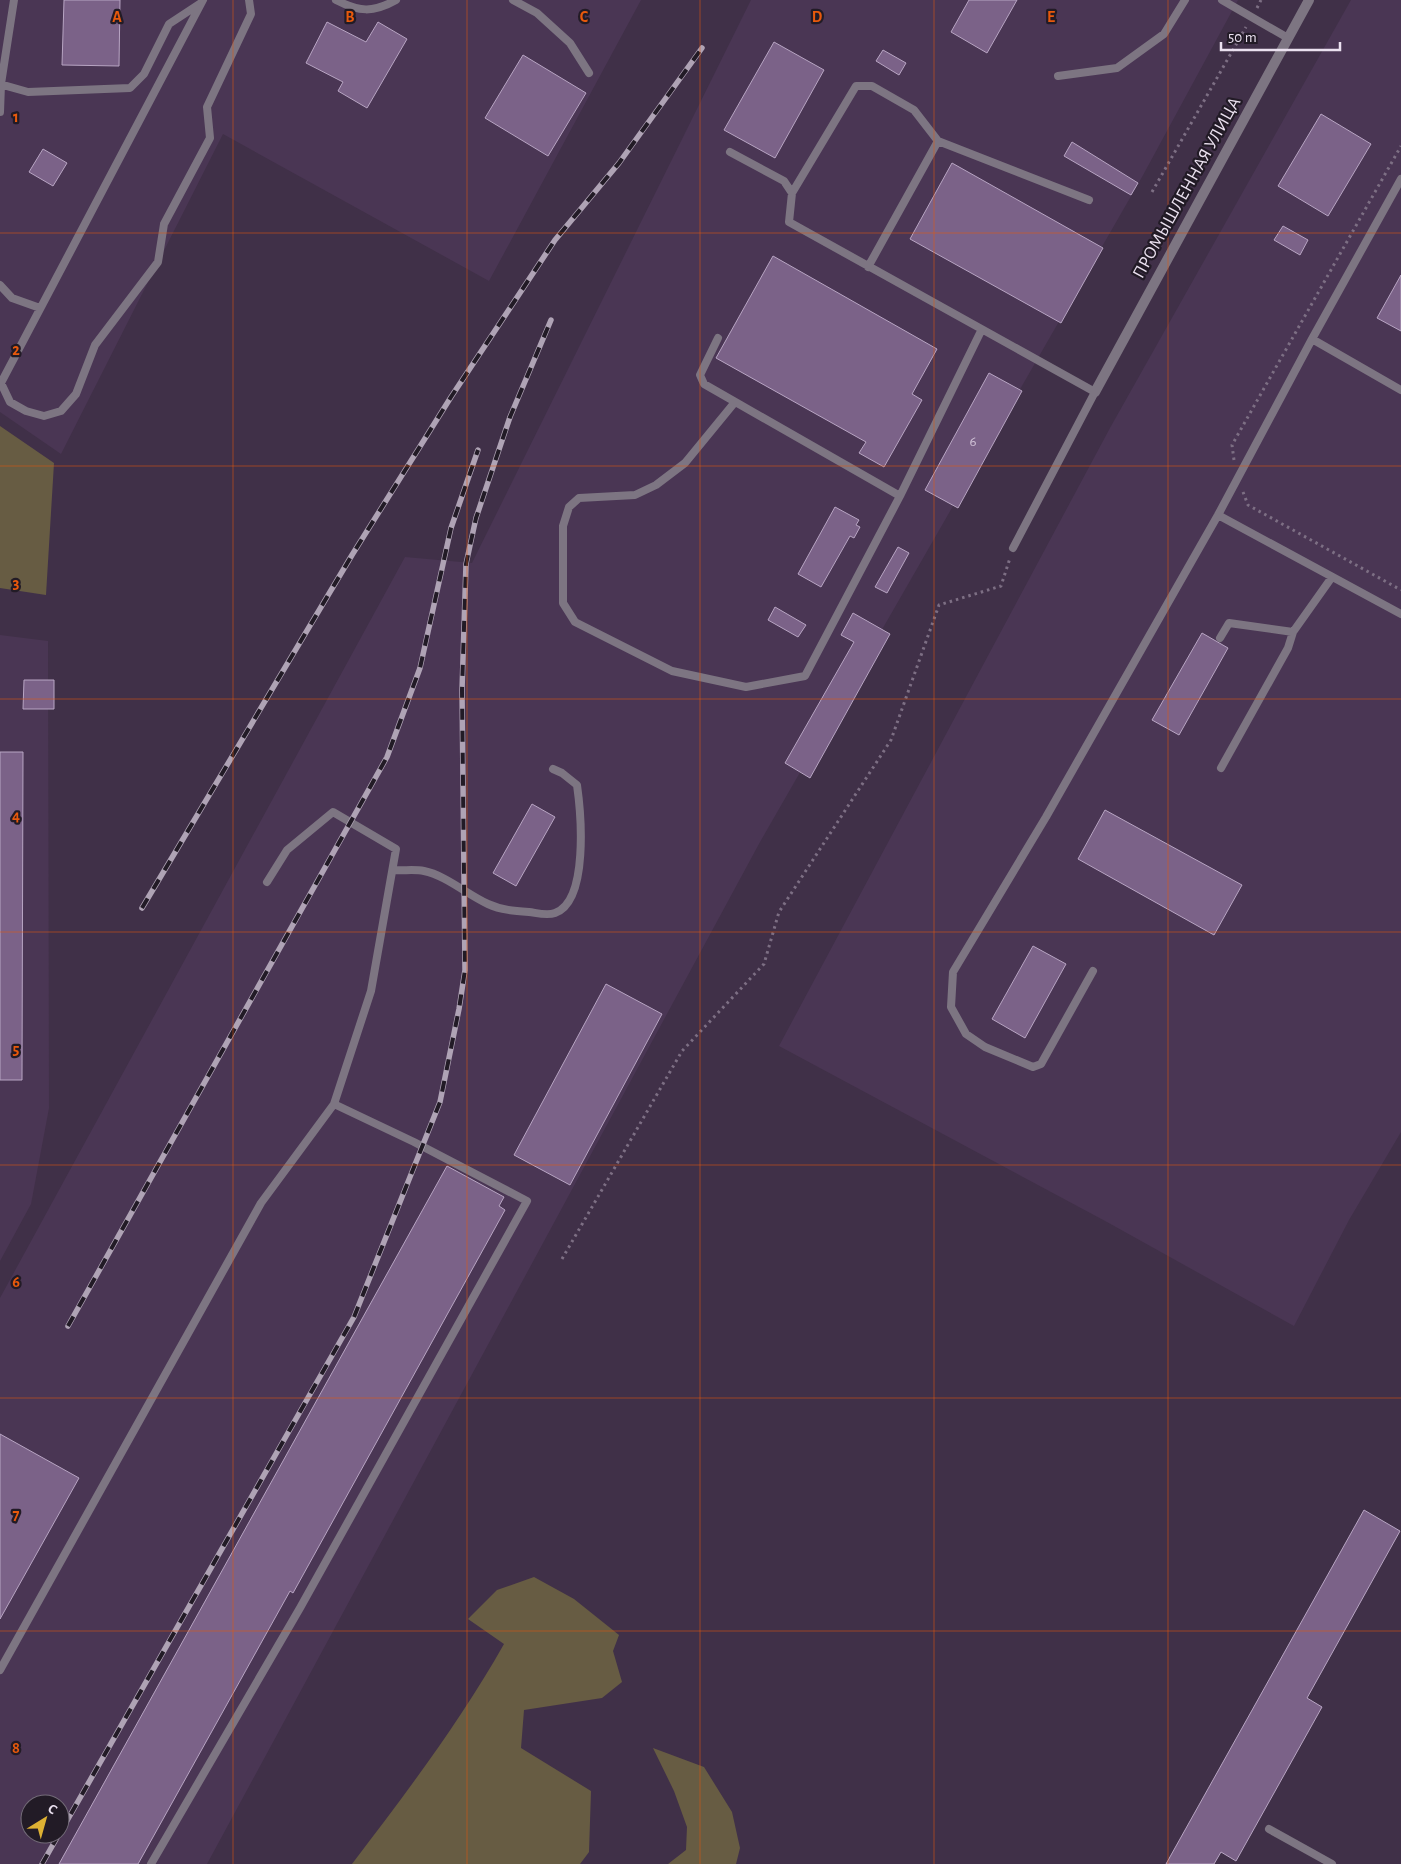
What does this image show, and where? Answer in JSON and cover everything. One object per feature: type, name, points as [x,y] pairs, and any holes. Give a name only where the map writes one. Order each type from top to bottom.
[{"type":"street","name":"ПРОМЫШЛЕННАЯ УЛИЦА","points":[[1095,392],[1309,0]]},
{"type":"lane","points":[[0,112],[1,84],[14,0]]},
{"type":"lane","points":[[203,1],[2,383],[10,402],[26,411],[44,416],[61,411],[76,394],[95,345],[158,262],[164,224],[210,138],[206,107],[251,14],[249,0]]},
{"type":"lane","points":[[336,0],[350,7],[368,11],[396,0]]},
{"type":"lane","points":[[514,0],[537,13],[570,43],[588,73]]},
{"type":"lane","points":[[1058,76],[1117,68],[1164,34],[1184,0]]},
{"type":"lane","points":[[1222,0],[1288,38]]},
{"type":"lane","points":[[1,84],[28,92],[130,88],[144,74],[169,24],[203,1]]},
{"type":"lane","points":[[1013,548],[1095,392],[981,331],[789,222],[792,193],[856,86],[872,86],[914,110],[938,141],[1089,200]]},
{"type":"lane","points":[[868,267],[938,141]]},
{"type":"lane","points":[[730,152],[784,182],[792,193]]},
{"type":"lane","points":[[1093,971],[1041,1064],[1033,1067],[985,1047],[972,1038],[957,1020],[951,1007],[950,992],[953,972],[1046,818],[1218,515],[1312,338],[1401,179]]},
{"type":"lane","points":[[0,285],[12,298],[40,308]]},
{"type":"lane","points":[[735,402],[684,463],[656,486],[635,495],[579,498],[570,507],[563,526],[563,603],[575,622],[672,672],[746,687],[805,676],[900,496],[981,331]]},
{"type":"lane","points":[[718,338],[700,375],[704,384],[900,496]]},
{"type":"lane","points":[[1312,338],[1401,390]]},
{"type":"lane","points":[[1218,515],[1401,614]]},
{"type":"lane","points":[[1221,768],[1288,648],[1293,632],[1332,577]]},
{"type":"lane","points":[[1220,638],[1229,623],[1293,632]]},
{"type":"lane","points":[[393,870],[425,871],[488,904],[510,911],[545,915],[556,913],[564,908],[575,890],[579,874],[580,806],[577,785],[562,773],[553,769]]},
{"type":"lane","points":[[0,1670],[261,1203],[334,1104],[371,991],[396,849],[333,812],[287,850],[267,882]]},
{"type":"lane","points":[[151,1864],[300,1608],[527,1201],[414,1142],[334,1104]]},
{"type":"lane","points":[[1270,1829],[1332,1864]]},
{"type":"path","points":[[1152,192],[1262,0]]},
{"type":"path","points":[[1401,146],[1232,445],[1237,479],[1248,505],[1401,590]]},
{"type":"path","points":[[562,1259],[682,1051],[764,964],[779,912],[891,740],[939,604],[1002,586],[1013,548]]},
{"type":"shaded area","points":[[0,0],[641,0],[489,281],[223,134],[61,454],[0,412]]},
{"type":"shaded area","points":[[751,0],[1238,0],[1142,177],[760,842],[207,1864],[0,1864],[0,1298],[405,557],[472,563]]},
{"type":"shaded area","points":[[1351,0],[1401,0],[1401,1132],[1349,1220],[1294,1326],[1107,1222],[779,1046],[1110,428]]},
{"type":"shaded area","points":[[0,426],[54,463],[46,595],[0,588]]},
{"type":"shaded area","points":[[0,635],[48,641],[49,1108],[31,1204],[0,1261]]},
{"type":"shaded area","points":[[534,1577],[574,1599],[619,1635],[613,1651],[622,1682],[602,1698],[524,1710],[521,1748],[591,1791],[589,1852],[580,1864],[352,1864],[451,1729],[504,1644],[468,1619],[497,1590]]},
{"type":"shaded area","points":[[653,1748],[704,1767],[732,1812],[740,1848],[736,1864],[668,1864],[686,1850],[687,1827],[674,1791]]},
{"type":"building","points":[[64,0],[120,0],[119,66],[62,65]]},
{"type":"building","points":[[969,0],[1017,0],[987,53],[951,32]]},
{"type":"building","points":[[327,22],[366,42],[378,22],[407,39],[367,108],[338,91],[343,82],[306,63]]},
{"type":"building","points":[[774,42],[824,70],[775,158],[724,130]]},
{"type":"building","points":[[883,50],[906,63],[899,75],[876,61]]},
{"type":"building","points":[[523,55],[586,93],[548,156],[485,118]]},
{"type":"building","points":[[1321,114],[1371,144],[1328,216],[1278,186]]},
{"type":"building","points":[[1072,142],[1138,183],[1131,195],[1064,156]]},
{"type":"building","points":[[43,149],[67,163],[53,186],[29,172]]},
{"type":"building","points":[[952,163],[1103,248],[1061,323],[910,239]]},
{"type":"building","points":[[1283,226],[1308,240],[1300,255],[1274,240]]},
{"type":"building","points":[[773,256],[937,349],[912,394],[922,400],[884,467],[859,453],[866,442],[716,358]]},
{"type":"building","points":[[1401,275],[1401,331],[1377,318]]},
{"type":"building","points":[[989,373],[1022,391],[958,508],[925,490]]},
{"type":"building","points":[[835,507],[859,520],[856,525],[860,527],[854,538],[850,536],[821,587],[798,574]]},
{"type":"building","points":[[898,547],[909,553],[887,593],[875,587]]},
{"type":"building","points":[[775,607],[806,625],[798,637],[768,620]]},
{"type":"building","points":[[853,613],[890,634],[810,778],[785,763],[854,642],[841,635]]},
{"type":"building","points":[[1202,633],[1228,648],[1179,735],[1152,720]]},
{"type":"building","points":[[24,680],[54,680],[54,709],[23,709]]},
{"type":"building","points":[[0,752],[23,752],[22,1080],[0,1080]]},
{"type":"building","points":[[532,804],[555,817],[516,886],[493,873]]},
{"type":"building","points":[[1105,810],[1242,885],[1214,935],[1078,859]]},
{"type":"building","points":[[1033,946],[1066,964],[1025,1038],[992,1019]]},
{"type":"building","points":[[606,984],[662,1014],[570,1185],[514,1155]]},
{"type":"building","points":[[447,1166],[504,1197],[499,1206],[505,1210],[293,1593],[290,1591],[138,1864],[59,1864]]},
{"type":"building","points":[[0,1434],[79,1478],[0,1619]]},
{"type":"building","points":[[1364,1510],[1400,1531],[1307,1698],[1322,1707],[1236,1861],[1221,1852],[1214,1864],[1166,1864]]},
{"type":"railway","points":[[142,908],[352,555],[451,397],[555,240],[619,163],[702,48]]},
{"type":"railway","points":[[70,1815],[354,1317],[440,1102],[465,970],[462,690],[466,564],[476,518],[510,417],[551,320]]},
{"type":"railway","points":[[68,1326],[387,757],[420,668],[451,528],[478,450]]},
{"type":"railway","points":[[42,1864],[53,1844]]}]
